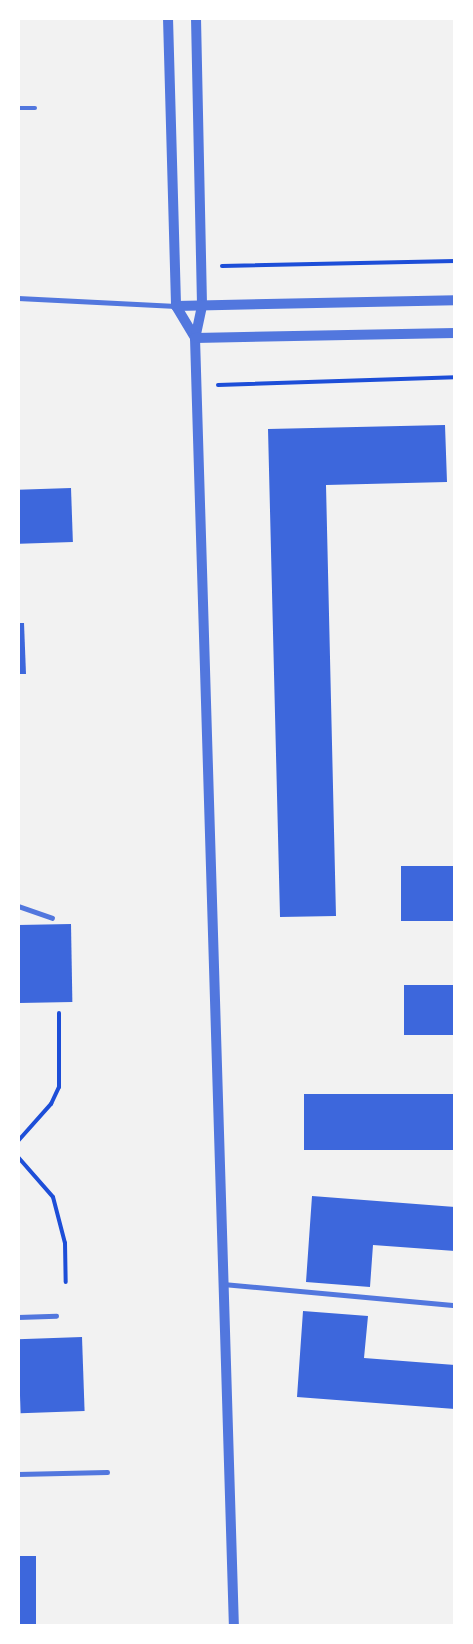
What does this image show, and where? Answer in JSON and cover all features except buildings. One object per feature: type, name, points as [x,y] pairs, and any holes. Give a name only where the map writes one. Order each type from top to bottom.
[{"type":"street","points":[[168,18],[176,306],[195,338]]},
{"type":"street","points":[[196,18],[202,306],[195,338],[199,386],[234,1626]]},
{"type":"street","points":[[176,306],[455,300]]},
{"type":"street","points":[[195,338],[455,333]]},
{"type":"lane","points":[[18,108],[35,108]]},
{"type":"lane","points":[[18,298],[176,306]]},
{"type":"lane","points":[[18,906],[52,918]]},
{"type":"lane","points":[[223,1284],[455,1305]]},
{"type":"lane","points":[[18,1317],[56,1316]]},
{"type":"lane","points":[[18,1474],[107,1472]]},
{"type":"path","points":[[201,267],[455,261]]},
{"type":"path","points":[[199,386],[455,377]]},
{"type":"path","points":[[18,1141],[51,1104],[58,1087],[59,1013]]},
{"type":"path","points":[[18,1157],[53,1197],[65,1243],[66,1282]]}]
